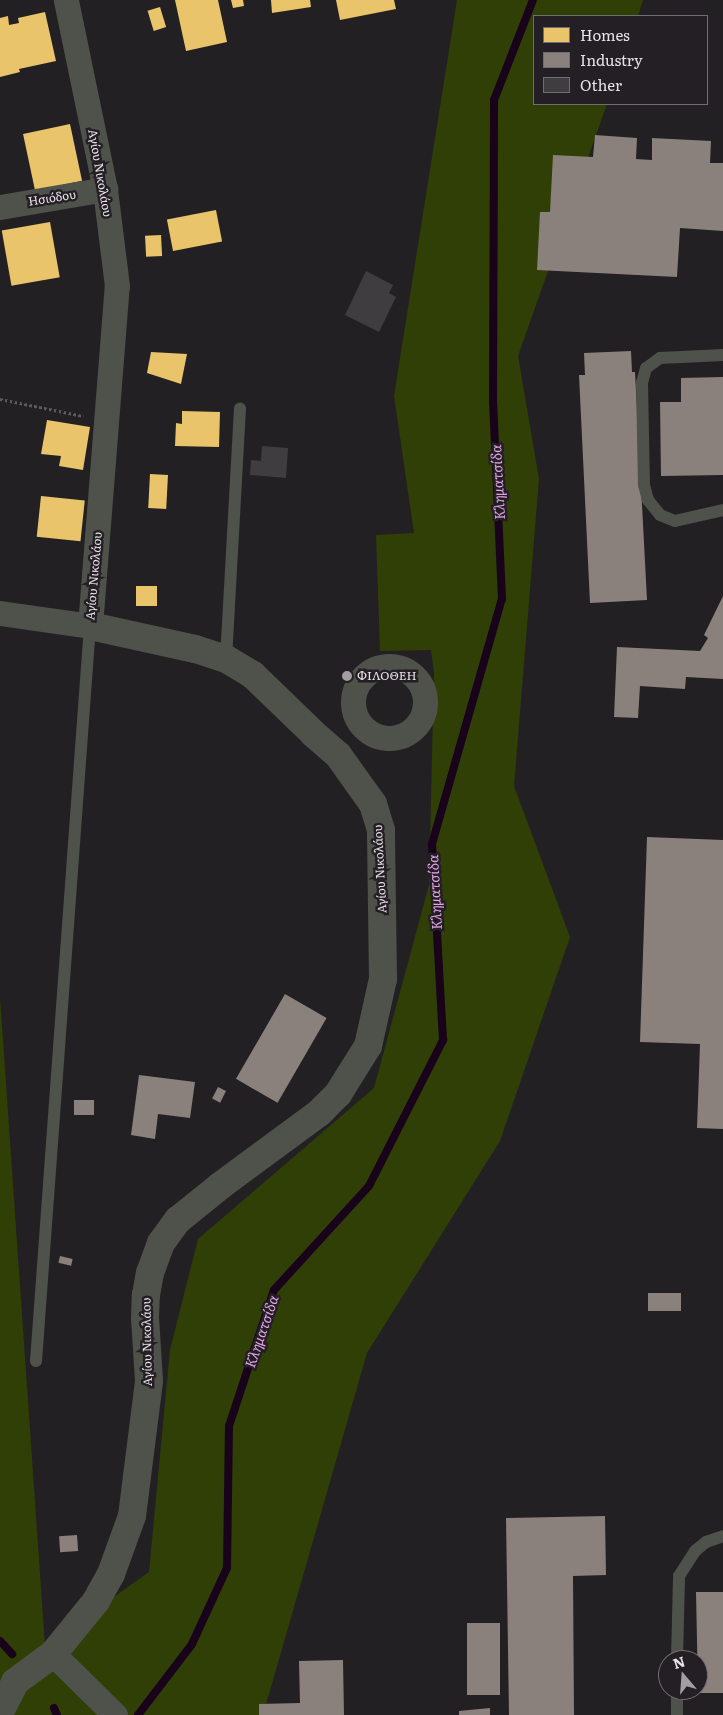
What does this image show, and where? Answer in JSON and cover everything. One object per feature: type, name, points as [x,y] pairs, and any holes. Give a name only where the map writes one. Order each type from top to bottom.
[{"type":"street","name":"Αγίου Νικολάου","points":[[0,1712],[7,1680],[54,1654],[96,1601],[108,1581],[132,1516],[149,1381],[145,1318],[146,1295],[150,1273],[161,1243],[178,1220],[220,1186],[319,1113],[338,1094],[368,1046],[383,979],[381,830],[373,804],[338,755],[253,675],[226,660],[195,649],[90,626],[117,286],[105,190],[66,0]]},
{"type":"street","name":"Ησιόδου","points":[[0,206],[105,190]]},
{"type":"street","points":[[0,613],[90,626]]},
{"type":"street","points":[[338,755],[362,725]]},
{"type":"street","points":[[54,1654],[115,1715]]},
{"type":"lane","points":[[723,355],[660,358],[646,368],[642,383],[644,486],[648,500],[660,515],[675,521],[723,510]]},
{"type":"lane","points":[[226,660],[240,408]]},
{"type":"lane","points":[[36,1361],[90,626]]},
{"type":"lane","points":[[677,1650],[679,1576],[694,1551],[706,1542],[723,1536]]},
{"type":"lane","points":[[677,1700],[677,1715]]},
{"type":"path","points":[[0,399],[107,421]]},
{"type":"green space","points":[[457,0],[643,0],[638,15],[533,15],[533,105],[607,105],[518,356],[539,479],[514,786],[570,937],[500,1141],[367,1353],[263,1715],[5,1715],[0,1710],[0,997],[45,1646],[149,1572],[170,1350],[198,1239],[374,1088],[429,885],[434,673],[431,650],[380,651],[376,535],[414,533],[394,396]]},
{"type":"building: Homes","points":[[175,0],[218,0],[227,42],[186,51]]},
{"type":"building: Homes","points":[[231,0],[243,0],[244,6],[233,8]]},
{"type":"building: Homes","points":[[271,0],[310,0],[311,7],[272,13]]},
{"type":"building: Homes","points":[[336,0],[394,0],[396,9],[340,20]]},
{"type":"building: Homes","points":[[160,7],[166,27],[154,31],[148,11]]},
{"type":"building: Homes","points":[[45,12],[56,61],[19,69],[20,72],[0,77],[0,18],[8,16],[9,25],[19,23],[18,18]]},
{"type":"building: Homes","points":[[70,124],[82,181],[35,191],[23,134]]},
{"type":"building: Homes","points":[[216,210],[222,241],[173,251],[167,220]]},
{"type":"building: Homes","points":[[50,222],[60,277],[11,286],[2,231]]},
{"type":"building: Homes","points":[[161,235],[162,256],[146,257],[145,236]]},
{"type":"building: Homes","points":[[151,352],[187,354],[181,384],[147,373]]},
{"type":"building: Homes","points":[[182,411],[220,412],[219,447],[175,446],[176,423],[182,424]]},
{"type":"building: Homes","points":[[47,420],[90,427],[83,470],[59,466],[61,456],[41,454]]},
{"type":"building: Homes","points":[[150,474],[168,475],[166,509],[148,508]]},
{"type":"building: Homes","points":[[41,496],[85,501],[80,541],[37,537]]},
{"type":"building: Homes","points":[[136,586],[157,586],[157,606],[136,606]]},
{"type":"building: Industry","points":[[595,135],[637,138],[636,159],[652,160],[652,138],[711,141],[710,163],[723,163],[723,231],[680,228],[677,277],[537,270],[540,212],[550,212],[553,155],[593,157]]},
{"type":"building: Industry","points":[[631,351],[632,372],[635,372],[647,600],[590,603],[579,375],[585,375],[584,353]]},
{"type":"building: Industry","points":[[723,377],[723,475],[661,476],[660,402],[681,402],[681,378]]},
{"type":"building: Industry","points":[[723,596],[723,679],[686,677],[685,689],[640,686],[638,718],[614,717],[617,647],[700,651],[708,638],[704,635]]},
{"type":"building: Industry","points":[[647,837],[723,840],[723,1129],[697,1128],[700,1044],[640,1042]]},
{"type":"building: Industry","points":[[285,994],[327,1018],[278,1103],[236,1079]]},
{"type":"building: Industry","points":[[139,1075],[195,1082],[190,1118],[158,1114],[155,1139],[131,1135]]},
{"type":"building: Industry","points":[[218,1087],[226,1091],[220,1103],[212,1099]]},
{"type":"building: Industry","points":[[74,1100],[94,1100],[94,1115],[74,1115]]},
{"type":"building: Industry","points":[[60,1256],[73,1259],[71,1266],[58,1263]]},
{"type":"building: Industry","points":[[648,1293],[681,1293],[681,1311],[648,1311]]},
{"type":"building: Industry","points":[[605,1516],[606,1575],[573,1576],[574,1715],[509,1715],[506,1518]]},
{"type":"building: Industry","points":[[77,1535],[78,1551],[60,1552],[59,1536]]},
{"type":"building: Industry","points":[[696,1592],[723,1592],[723,1693],[708,1693],[708,1650],[697,1650]]},
{"type":"building: Industry","points":[[467,1623],[500,1623],[500,1695],[467,1695]]},
{"type":"building: Industry","points":[[343,1660],[344,1715],[259,1715],[259,1704],[300,1703],[299,1661]]},
{"type":"building: Industry","points":[[490,1708],[490,1715],[459,1715],[459,1711]]},
{"type":"building: Other","points":[[366,271],[393,285],[389,293],[396,297],[379,332],[345,315]]},
{"type":"building: Other","points":[[262,446],[288,448],[286,478],[250,475],[251,460],[261,461]]},
{"type":"waterway","name":"Κληματσίδα","points":[[138,1715],[192,1644],[227,1568],[229,1426],[274,1290],[369,1186],[443,1040],[432,844],[502,599],[493,403],[494,100],[533,0]]},
{"type":"waterway","name":"Κληματσίδα","points":[[0,1641],[12,1654]]},
{"type":"waterway","points":[[54,1708],[57,1715]]},
{"type":"place","name":"ΦΙΛΟΘΕΗ","points":[[347,676]]}]
